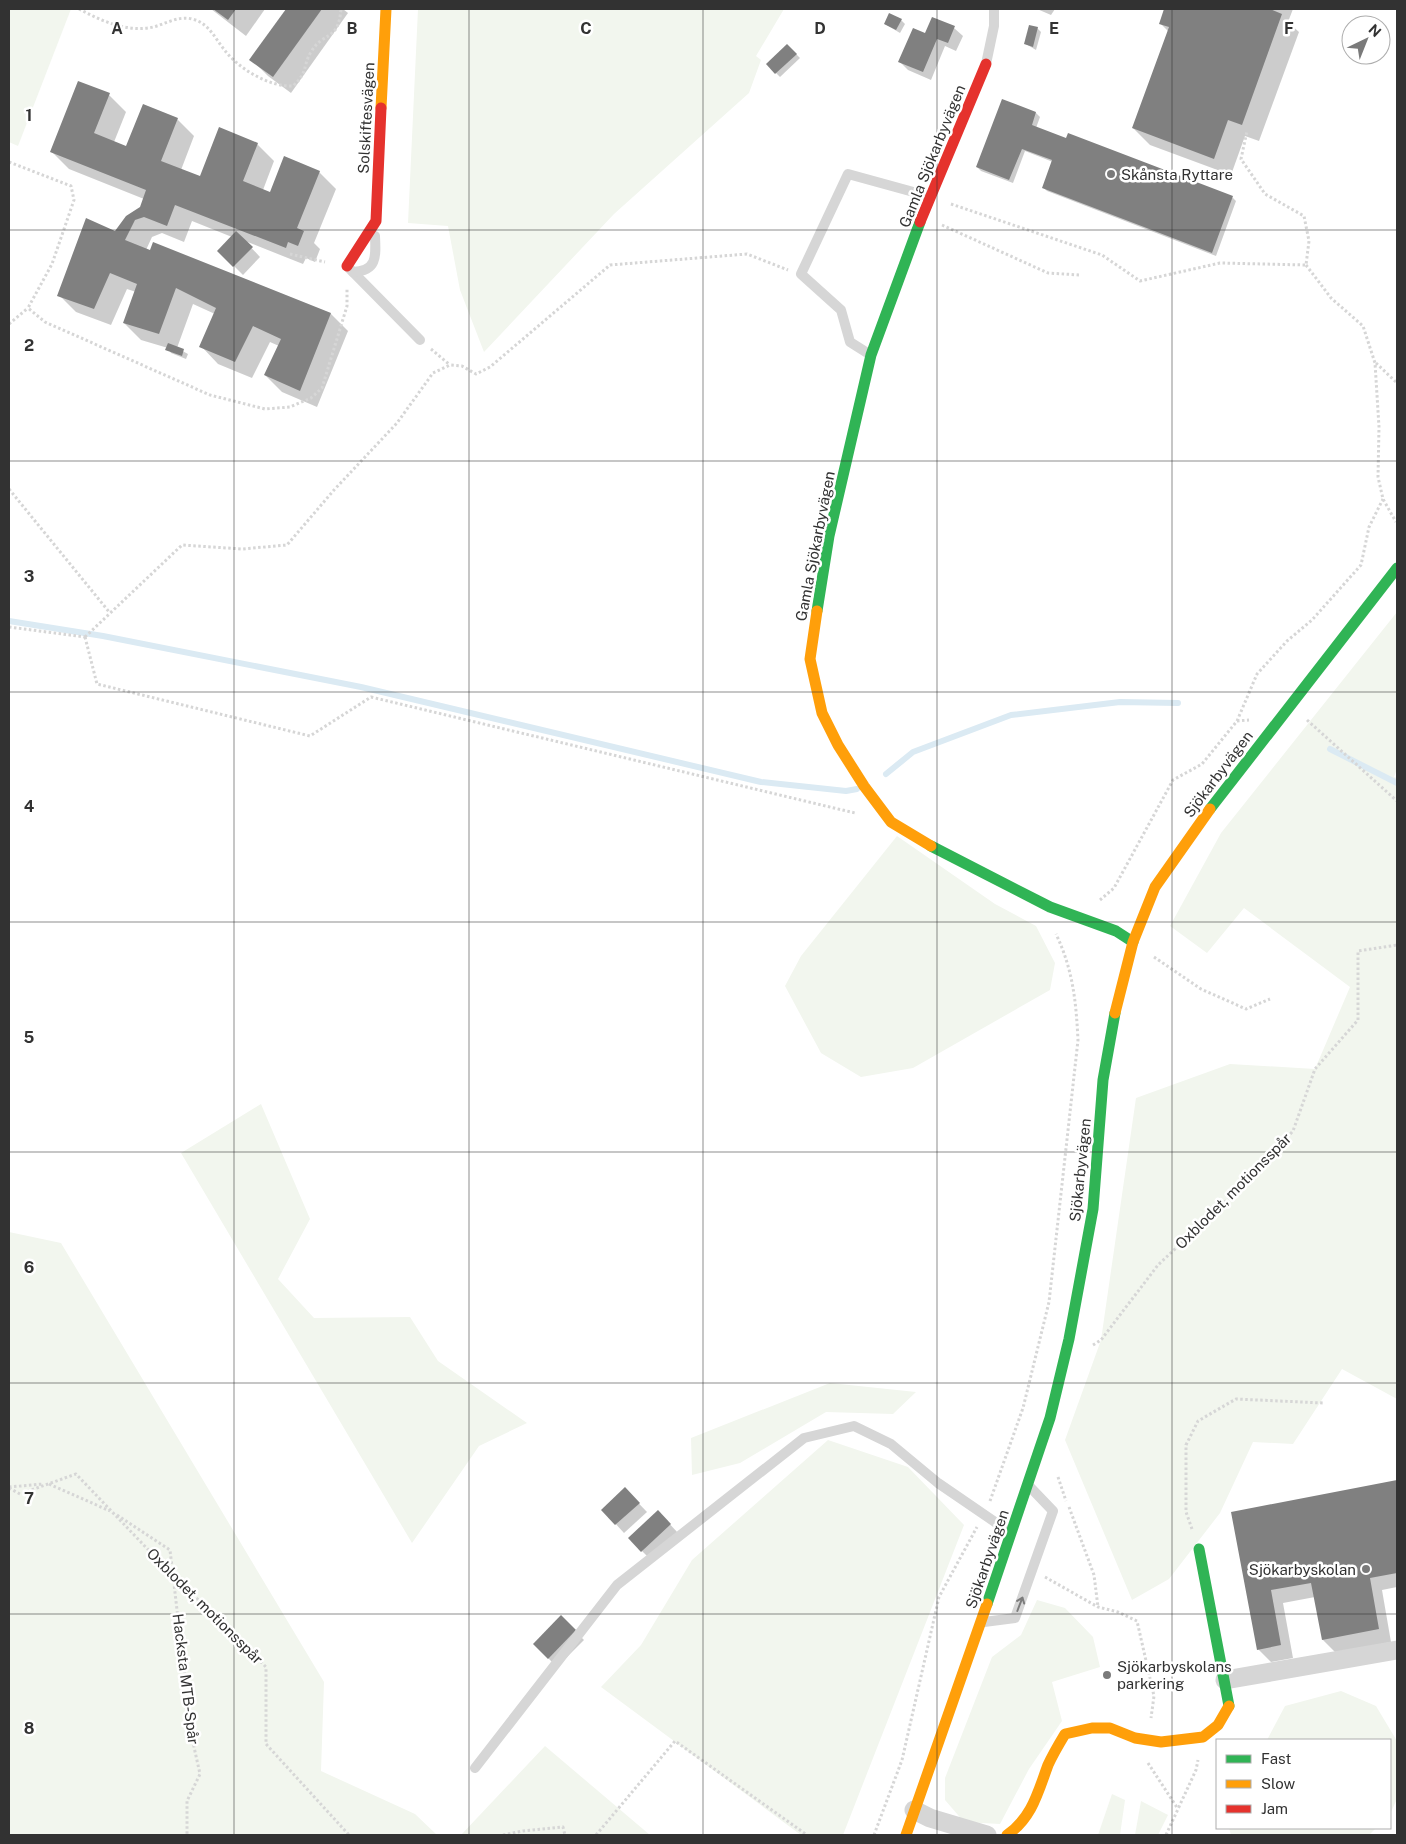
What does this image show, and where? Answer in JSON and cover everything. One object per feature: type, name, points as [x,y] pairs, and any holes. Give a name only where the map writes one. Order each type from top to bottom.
[{"type":"street","name":"Solskiftesvägen","points":[[350,266],[376,221],[386,9]]},
{"type":"street","name":"Gamla Sjökarbyvägen","points":[[986,64],[922,216],[870,355],[829,536],[810,659],[822,713],[838,745],[864,786],[892,822],[939,851],[1050,907],[1116,931],[1133,942]]},
{"type":"street","name":"Sjökarbyvägen","points":[[906,1835],[1029,1485],[1050,1418],[1069,1339],[1093,1209],[1103,1080],[1118,999],[1133,942],[1155,887],[1206,814],[1397,568]]},
{"type":"street","points":[[1008,1835],[1015,1831],[1025,1820],[1053,1755],[1065,1734],[1092,1728],[1110,1728],[1148,1740],[1161,1742],[1202,1737],[1218,1725],[1230,1704],[1199,1549]]},
{"type":"street","points":[[1225,1680],[1397,1650]]},
{"type":"street","points":[[914,1810],[930,1818],[987,1835]]},
{"type":"lane","name":"Gamla Sjökarbyvägen","points":[[986,64],[994,26],[994,9]]},
{"type":"lane","points":[[870,355],[850,342],[841,310],[801,274],[848,174],[931,197]]},
{"type":"lane","name":"Solskiftesvägen","points":[[350,266],[365,271],[370,268],[374,256],[375,238],[372,227]]},
{"type":"lane","points":[[350,266],[420,340]]},
{"type":"lane","points":[[475,1768],[618,1585],[804,1438],[854,1426],[891,1444],[938,1483],[1012,1534]]},
{"type":"lane","points":[[981,1623],[1015,1618],[1033,1571],[1053,1511],[1029,1485]]},
{"type":"path","points":[[79,9],[126,28],[149,28],[178,18],[192,19],[207,27],[228,55],[253,74],[279,87],[293,86],[304,76],[311,51],[321,41],[334,34],[340,24],[342,9]]},
{"type":"path","points":[[1247,131],[1241,159],[1265,194],[1304,216],[1310,242],[1306,265],[1331,298],[1363,326],[1375,363],[1379,427],[1378,477],[1383,499],[1396,522]]},
{"type":"path","points":[[9,162],[71,186],[74,200],[52,264],[28,308],[9,324]]},
{"type":"path","points":[[931,197],[1102,255],[1140,281],[1220,263],[1306,265]]},
{"type":"path","points":[[922,216],[1048,273],[1079,275]]},
{"type":"path","points":[[28,308],[45,322],[210,395],[265,409],[290,407],[311,398],[322,388],[347,306],[350,266],[330,264],[290,254]]},
{"type":"path","points":[[85,637],[182,545],[242,549],[288,545],[334,490],[398,423],[433,373],[450,365],[462,366],[476,374],[490,367],[610,266],[747,254],[801,274]]},
{"type":"path","points":[[420,340],[450,365]]},
{"type":"path","points":[[1375,363],[1397,383]]},
{"type":"path","points":[[9,489],[110,613]]},
{"type":"path","points":[[1084,920],[1093,906],[1114,888],[1173,780],[1202,764],[1237,721],[1257,674],[1287,641],[1312,620],[1361,565],[1369,527],[1383,499]]},
{"type":"path","points":[[9,626],[85,637]]},
{"type":"path","points":[[85,637],[97,684],[310,736],[370,697],[892,822]]},
{"type":"path","points":[[1237,721],[1280,718],[1309,720],[1397,801]]},
{"type":"path","points":[[874,1835],[902,1760],[939,1597],[995,1492],[1022,1408],[1049,1302],[1078,1040],[1074,987],[1068,958],[1050,920],[1050,907]]},
{"type":"path","points":[[1133,942],[1201,989],[1246,1009],[1270,999]]},
{"type":"path","name":"Oxblodet, motionsspår","points":[[1090,1347],[1101,1340],[1158,1265],[1248,1180],[1293,1131],[1315,1069],[1358,1020],[1358,951],[1397,944]]},
{"type":"path","points":[[1199,1549],[1186,1512],[1186,1445],[1198,1422],[1236,1399],[1323,1403]]},
{"type":"path","name":"Oxblodet, motionsspår","points":[[9,1488],[20,1494],[76,1474],[174,1576],[266,1667],[266,1744],[349,1835]]},
{"type":"path","points":[[1057,1475],[1094,1575],[1098,1607]]},
{"type":"path","name":"Hacksta MTB-Spår","points":[[9,1488],[49,1484],[112,1512],[170,1550],[192,1738],[200,1774],[187,1801],[187,1835]]},
{"type":"path","points":[[1033,1571],[1098,1607],[1118,1612],[1137,1621],[1154,1696],[1147,1761],[1178,1809]]},
{"type":"path","points":[[1166,1835],[1196,1770],[1202,1737]]},
{"type":"path","points":[[596,1835],[675,1742],[807,1835]]},
{"type":"path","points":[[503,1835],[523,1830],[563,1827],[565,1835]]},
{"type":"shaded area","points":[[9,9],[71,9],[18,146],[9,142]]},
{"type":"shaded area","points":[[418,9],[784,9],[756,56],[761,60],[749,93],[614,214],[484,352],[460,290],[448,226],[408,223]]},
{"type":"shaded area","points":[[1397,612],[1397,769],[1394,777],[1397,778],[1397,1399],[1342,1369],[1293,1444],[1253,1442],[1220,1513],[1169,1579],[1132,1600],[1065,1440],[1101,1340],[1136,1098],[1230,1064],[1315,1069],[1350,987],[1244,908],[1207,953],[1170,926],[1221,833]]},
{"type":"shaded area","points":[[897,836],[995,904],[1036,926],[1055,963],[1050,990],[913,1068],[861,1077],[821,1053],[785,986],[801,956]]},
{"type":"shaded area","points":[[261,1104],[310,1219],[278,1279],[314,1318],[410,1317],[438,1361],[527,1423],[479,1446],[412,1543],[181,1153]]},
{"type":"shaded area","points":[[9,1232],[61,1243],[324,1682],[321,1771],[415,1814],[437,1835],[9,1835]]},
{"type":"shaded area","points":[[830,1383],[916,1392],[893,1414],[826,1412],[740,1463],[692,1475],[691,1438]]},
{"type":"shaded area","points":[[828,1440],[908,1467],[964,1525],[843,1835],[801,1835],[601,1687],[641,1645],[692,1560]]},
{"type":"shaded area","points":[[1037,1600],[1065,1608],[1093,1637],[1100,1667],[1052,1682],[1062,1721],[1029,1769],[1000,1824],[964,1822],[945,1800],[945,1778],[992,1657],[1021,1635]]},
{"type":"shaded area","points":[[1341,1691],[1376,1706],[1397,1741],[1397,1799],[1391,1812],[1391,1739],[1268,1739],[1285,1706]]},
{"type":"shaded area","points":[[545,1746],[650,1835],[461,1835]]},
{"type":"shaded area","points":[[1112,1794],[1125,1800],[1120,1835],[1098,1835]]},
{"type":"shaded area","points":[[1141,1801],[1168,1815],[1158,1835],[1135,1835]]},
{"type":"shaded area","points":[[1229,1829],[1375,1829],[1369,1835],[1231,1835]]},
{"type":"building","points":[[213,9],[236,9],[228,20]]},
{"type":"building","points":[[286,9],[322,9],[273,77],[249,60]]},
{"type":"building","points":[[1164,9],[1270,9],[1282,14],[1242,125],[1228,120],[1214,159],[1132,128],[1169,27],[1159,24]]},
{"type":"building","points":[[889,13],[902,19],[896,30],[884,24]]},
{"type":"building","points":[[932,17],[955,26],[948,43],[937,39],[923,72],[898,62],[913,28],[925,33]]},
{"type":"building","points":[[1029,25],[1038,27],[1033,47],[1024,44]]},
{"type":"building","points":[[787,44],[797,54],[775,74],[766,64]]},
{"type":"building","points":[[78,81],[110,93],[94,133],[126,146],[143,104],[178,118],[161,161],[200,176],[219,127],[258,143],[243,181],[270,192],[284,156],[320,171],[297,228],[304,231],[298,246],[288,242],[286,248],[175,205],[167,226],[144,217],[135,220],[125,240],[150,250],[153,242],[331,313],[300,391],[264,375],[281,339],[253,326],[235,362],[199,347],[216,308],[176,288],[159,334],[123,323],[137,284],[110,273],[94,309],[57,296],[86,218],[115,231],[126,216],[140,207],[146,190],[50,152]]},
{"type":"building","name":"Skånsta Ryttare","points":[[1002,99],[1036,112],[1032,125],[1066,138],[1068,133],[1233,196],[1212,253],[1042,188],[1052,160],[1022,149],[1009,180],[976,167]]},
{"type":"building","points":[[236,231],[253,247],[233,267],[217,251]]},
{"type":"building","points":[[168,343],[184,349],[182,356],[165,350]]},
{"type":"building","name":"Sjökarbyskolan","points":[[1397,1480],[1397,1573],[1370,1578],[1379,1629],[1322,1640],[1311,1583],[1271,1590],[1281,1645],[1257,1650],[1231,1512]]},
{"type":"building","points":[[625,1487],[640,1503],[615,1525],[601,1510]]},
{"type":"building","points":[[658,1510],[671,1524],[641,1552],[628,1538]]},
{"type":"building","points":[[561,1615],[576,1630],[548,1659],[533,1644]]},
{"type":"waterway","points":[[9,621],[103,636],[361,687],[761,782],[846,791],[857,789]]},
{"type":"waterway","points":[[886,774],[913,752],[1011,715],[1120,702],[1178,703]]},
{"type":"waterway","points":[[1330,749],[1397,783]]},
{"type":"traffic: fast","points":[[817,611],[829,536],[871,355],[920,222]]},
{"type":"traffic: fast","points":[[1210,809],[1397,568]]},
{"type":"traffic: fast","points":[[931,846],[1050,907],[1116,931],[1133,942]]},
{"type":"traffic: fast","points":[[987,1604],[1050,1418],[1069,1339],[1093,1209],[1103,1080],[1115,1013]]},
{"type":"traffic: fast","points":[[1199,1549],[1229,1706]]},
{"type":"traffic: slow","points":[[381,108],[386,9]]},
{"type":"traffic: slow","points":[[817,611],[810,659],[822,713],[838,745],[864,786],[891,822],[931,846]]},
{"type":"traffic: slow","points":[[1115,1013],[1133,942],[1155,887],[1210,809]]},
{"type":"traffic: slow","points":[[906,1835],[987,1604]]},
{"type":"traffic: slow","points":[[1007,1835],[1023,1821],[1033,1804],[1048,1765],[1065,1734],[1092,1728],[1110,1728],[1135,1738],[1161,1742],[1203,1737],[1218,1725],[1229,1706]]},
{"type":"traffic: jam","points":[[920,222],[986,64]]},
{"type":"traffic: jam","points":[[347,266],[376,221],[381,108]]},
{"type":"place","name":"Skånsta Ryttare","points":[[1111,174]]},
{"type":"place","name":"Sjökarbyskolan","points":[[1366,1569]]},
{"type":"place","name":"Sjökarbyskolans parkering","points":[[1107,1675]]}]
